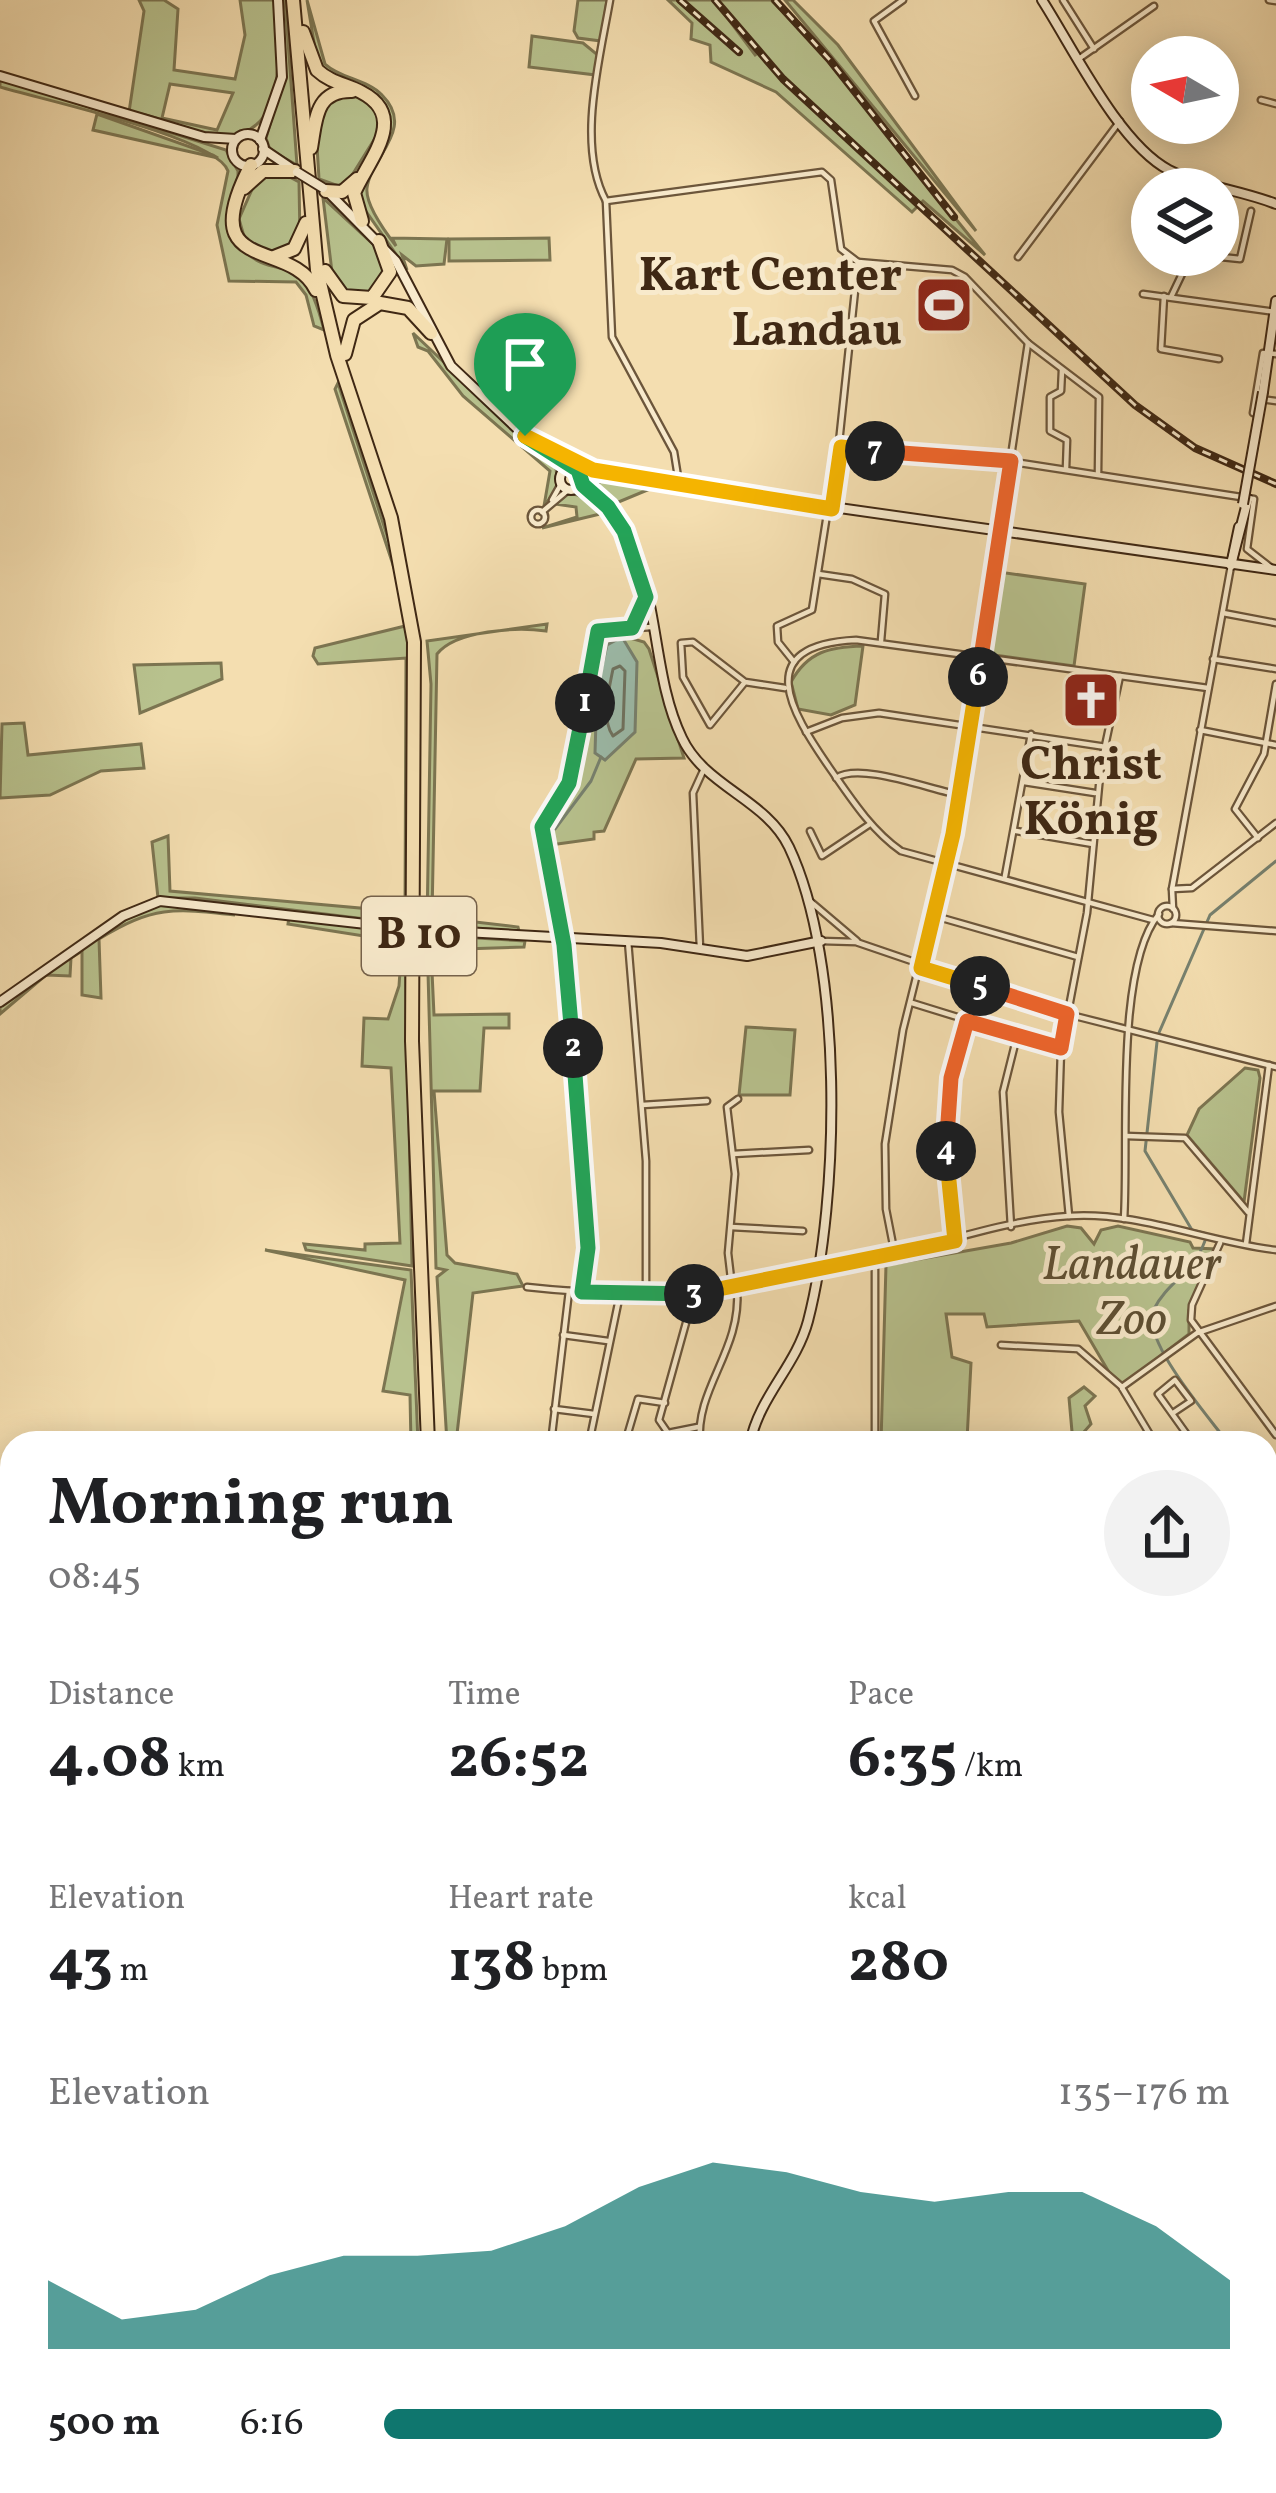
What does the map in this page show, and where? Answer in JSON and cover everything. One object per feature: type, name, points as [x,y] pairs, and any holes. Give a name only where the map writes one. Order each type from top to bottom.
[{"type":"highway","name":"B 10","points":[[296,0],[325,271],[345,354],[398,513],[423,659],[419,1040],[432,1431]]},
{"type":"highway","name":"B 10","points":[[296,0],[307,198],[326,314],[392,518],[414,642],[412,1041],[431,1431]]},
{"type":"highway","points":[[303,32],[317,70],[379,105],[386,124],[383,141],[353,198],[362,221]]},
{"type":"highway","points":[[311,148],[321,104],[336,92],[361,91]]},
{"type":"highway","points":[[245,160],[238,236],[248,250],[307,276],[326,314]]},
{"type":"highway","points":[[239,194],[263,171],[296,172]]},
{"type":"highway","points":[[325,190],[344,191],[362,174]]},
{"type":"highway","points":[[265,258],[290,252],[302,240],[307,198]]},
{"type":"highway","points":[[325,271],[347,298],[376,295],[389,272],[379,241]]},
{"type":"highway","points":[[345,354],[354,320],[380,303],[408,308],[431,333]]},
{"type":"main road","points":[[245,160],[273,108],[283,66],[278,0]]},
{"type":"main road","points":[[1042,0],[1137,145],[1165,168]]},
{"type":"main road","points":[[0,76],[204,136],[258,141],[325,190],[362,221],[405,277],[451,366],[616,520],[634,552],[676,725],[704,770],[779,831],[809,900],[820,941],[829,1175],[818,1271],[804,1334],[762,1405],[754,1431]]},
{"type":"main road","points":[[204,136],[245,160],[296,172]]},
{"type":"main road","points":[[236,139],[245,160]]},
{"type":"main road","points":[[1239,194],[1275,203]]},
{"type":"main road","points":[[1231,566],[1272,354],[1275,309]]},
{"type":"main road","points":[[525,436],[572,464],[623,476],[999,534],[1275,570]]},
{"type":"main road","points":[[572,480],[598,471]]},
{"type":"main road","points":[[572,480],[623,476]]},
{"type":"main road","points":[[1231,566],[1240,531]]},
{"type":"main road","points":[[1239,549],[1258,568]]},
{"type":"main road","points":[[0,1002],[63,955],[153,902],[190,900],[384,926],[628,941],[759,956],[820,941]]},
{"type":"street","points":[[610,0],[594,128],[606,201],[612,337],[676,456],[678,485]]},
{"type":"street","points":[[903,0],[874,21],[915,96]]},
{"type":"street","points":[[1063,0],[1094,50]]},
{"type":"street","points":[[1080,58],[1154,7]]},
{"type":"street","points":[[1261,100],[1276,104]]},
{"type":"street","points":[[1018,257],[1120,121]]},
{"type":"street","points":[[606,201],[822,172],[831,180],[841,249],[858,262],[958,272],[1028,343],[1100,401],[1097,474]]},
{"type":"street","points":[[1239,259],[1251,211]]},
{"type":"street","points":[[794,663],[778,643],[777,626],[810,614],[841,447],[858,262]]},
{"type":"street","points":[[1180,276],[1168,297],[1161,349],[1220,359]]},
{"type":"street","points":[[1143,294],[1275,309]]},
{"type":"street","points":[[895,1255],[884,1161],[910,1003],[960,795],[1028,343]]},
{"type":"street","points":[[1062,370],[1061,391],[1050,397],[1050,431],[1067,440],[1066,470]]},
{"type":"street","points":[[1252,413],[1262,394],[1276,401]]},
{"type":"street","points":[[841,447],[1011,461],[1254,499],[1247,552],[1275,570]]},
{"type":"street","points":[[542,512],[572,480]]},
{"type":"street","points":[[1167,923],[1174,911],[1172,889],[1231,566]]},
{"type":"street","points":[[818,574],[852,579],[886,594],[881,641]]},
{"type":"street","points":[[632,628],[646,597]]},
{"type":"street","points":[[1221,613],[1276,623]]},
{"type":"street","points":[[582,1292],[588,1248],[585,1177],[542,824],[569,783],[600,628],[652,626]]},
{"type":"street","points":[[1195,922],[1174,911],[1158,914],[1088,901],[905,853],[870,824],[836,778],[805,733],[784,688],[794,663],[826,644],[881,641],[1208,688]]},
{"type":"street","points":[[745,682],[710,724],[683,677],[681,643],[694,642],[745,682],[784,688]]},
{"type":"street","points":[[1214,659],[1276,669]]},
{"type":"street","points":[[1069,1216],[1058,1112],[1061,1048],[1088,901],[1098,793],[1120,676]]},
{"type":"street","points":[[1258,838],[1234,809],[1268,743],[1276,684]]},
{"type":"street","points":[[805,733],[868,713],[1106,747]]},
{"type":"street","points":[[1200,730],[1276,745]]},
{"type":"street","points":[[1004,878],[1031,734]]},
{"type":"street","points":[[700,948],[693,790],[704,770]]},
{"type":"street","points":[[836,778],[865,770],[960,795]]},
{"type":"street","points":[[1024,782],[1098,793]]},
{"type":"street","points":[[810,831],[822,856],[870,824]]},
{"type":"street","points":[[1172,889],[1192,888],[1276,824]]},
{"type":"street","points":[[1015,831],[1093,844]]},
{"type":"street","points":[[1124,1219],[1130,1030],[1146,934],[1172,889]]},
{"type":"street","points":[[809,900],[861,944]]},
{"type":"street","points":[[1158,914],[1167,923]]},
{"type":"street","points":[[934,916],[1078,958]]},
{"type":"street","points":[[1146,934],[1167,923],[1195,922],[1276,931]]},
{"type":"street","points":[[628,941],[642,1106],[646,1294]]},
{"type":"street","points":[[820,941],[861,944],[1067,1014],[1272,1066],[1246,1246]]},
{"type":"street","points":[[910,1003],[1061,1048]]},
{"type":"street","points":[[955,1241],[946,1184],[947,1120],[953,1069],[967,1021]]},
{"type":"street","points":[[1012,1227],[1003,1165],[1003,1092],[1017,1036]]},
{"type":"street","points":[[699,1431],[736,1334],[730,1227],[733,1154],[727,1104],[738,1099]]},
{"type":"street","points":[[642,1106],[707,1101]]},
{"type":"street","points":[[1126,1136],[1186,1139],[1250,1213]]},
{"type":"street","points":[[733,1154],[809,1150]]},
{"type":"street","points":[[527,1287],[694,1294],[1069,1216],[1124,1219],[1207,1241],[1276,1250]]},
{"type":"street","points":[[730,1227],[803,1231]]},
{"type":"street","points":[[1220,1243],[1190,1311],[1197,1333],[1273,1431]]},
{"type":"street","points":[[875,1260],[875,1431]]},
{"type":"street","points":[[551,1431],[569,1291]]},
{"type":"street","points":[[591,1431],[620,1294]]},
{"type":"street","points":[[666,1431],[659,1423],[694,1294]]},
{"type":"street","points":[[1122,1387],[1197,1333],[1276,1306]]},
{"type":"street","points":[[562,1335],[608,1341]]},
{"type":"street","points":[[1001,1345],[1078,1349],[1122,1387],[1124,1399],[1147,1431]]},
{"type":"street","points":[[1173,1413],[1191,1401],[1175,1380],[1158,1394],[1185,1431]]},
{"type":"street","points":[[629,1431],[638,1399],[665,1402]]},
{"type":"street","points":[[554,1409],[594,1414]]},
{"type":"street","points":[[678,1431],[699,1427]]},
{"type":"green space","points":[[139,0],[164,0],[178,9],[174,70],[235,79],[245,35],[240,0],[276,0],[277,73],[264,116],[250,129],[230,135],[129,112],[144,11]],"holes":[[[170,84],[233,93],[217,130],[162,118]]]},
{"type":"green space","points":[[282,0],[297,165],[270,150],[266,138],[285,74]]},
{"type":"green space","points":[[307,0],[325,64],[376,90],[395,119],[367,188],[373,210],[396,246],[392,238],[447,239],[444,264],[416,266],[402,255],[407,270],[356,197],[388,116],[318,67]]},
{"type":"green space","points":[[578,0],[607,0],[601,41],[578,38],[574,31]]},
{"type":"green space","points":[[668,0],[714,0],[756,56],[718,0],[771,0],[816,46],[985,255],[923,201],[912,212],[776,92],[711,62],[710,45],[691,39],[692,23]]},
{"type":"green space","points":[[785,0],[793,0],[838,45],[976,231]]},
{"type":"green space","points":[[532,36],[583,43],[599,56],[596,75],[529,67]]},
{"type":"green space","points":[[0,79],[226,150],[238,171],[238,245],[266,265],[298,274],[315,302],[324,330],[314,326],[306,295],[296,282],[229,281],[217,225],[228,171],[217,158],[162,133],[0,87]]},
{"type":"green space","points":[[345,92],[370,100],[382,127],[344,188],[319,179],[316,129],[320,108]]},
{"type":"green space","points":[[97,114],[213,155],[218,158],[93,130]]},
{"type":"green space","points":[[280,172],[299,182],[300,238],[273,255],[245,240],[239,219],[257,178]]},
{"type":"green space","points":[[323,198],[376,247],[388,271],[372,296],[351,297],[332,272]]},
{"type":"green space","points":[[549,238],[550,260],[449,261],[449,239]]},
{"type":"green space","points":[[413,333],[556,468],[558,488],[544,506],[550,471],[463,396],[428,351],[418,347]]},
{"type":"green space","points":[[338,383],[403,585],[412,681],[406,924],[195,898],[158,898],[152,842],[168,836],[170,891],[405,912],[406,658],[318,664],[313,656],[315,648],[405,626],[400,586],[335,389]]},
{"type":"green space","points":[[601,481],[657,486],[609,506],[591,491]]},
{"type":"green space","points":[[568,493],[591,501],[611,518],[634,565],[619,535],[596,508],[600,514],[542,528],[577,517],[576,507],[555,504]]},
{"type":"green space","points":[[999,572],[1085,584],[1074,666],[987,654]]},
{"type":"green space","points":[[547,624],[546,631],[501,630]]},
{"type":"green space","points":[[606,631],[644,642],[649,649],[684,758],[636,759],[604,831],[594,832],[594,839],[550,845],[547,819],[575,784],[600,636]]},
{"type":"green space","points":[[481,633],[437,654],[432,917],[518,927],[519,931],[427,925],[431,684],[427,641]]},
{"type":"green space","points":[[863,646],[855,705],[831,715],[798,709],[791,682],[805,663],[830,650]]},
{"type":"green space","points":[[221,663],[222,679],[140,713],[134,665]]},
{"type":"green space","points":[[24,723],[28,755],[141,744],[144,768],[101,771],[50,795],[0,798],[2,724]]},
{"type":"green space","points":[[158,904],[235,915],[179,911],[134,920],[99,939],[101,998],[82,995],[82,951],[71,958],[70,976],[46,975],[0,1014],[0,1006],[56,963]]},
{"type":"green space","points":[[289,917],[405,932],[412,1266],[306,1250],[304,1244],[365,1250],[365,1244],[400,1243],[391,1068],[362,1066],[364,1018],[388,1019],[399,986],[402,942],[288,924]]},
{"type":"green space","points":[[427,935],[525,941],[524,947],[431,950],[434,1015],[509,1014],[509,1028],[484,1028],[480,1091],[434,1091],[447,1255],[455,1263],[517,1274],[523,1286],[473,1293],[457,1431],[446,1431],[437,1277],[446,1270],[436,1268]]},
{"type":"green space","points":[[746,1027],[795,1030],[790,1095],[739,1095]]},
{"type":"green space","points":[[1245,1068],[1258,1070],[1260,1078],[1244,1202],[1187,1135],[1199,1109]]},
{"type":"green space","name":"Landauer Zoo","points":[[1067,1226],[1081,1228],[1094,1244],[1101,1230],[1118,1226],[1190,1242],[1193,1248],[1216,1249],[1189,1310],[1189,1334],[1124,1384],[1113,1379],[1079,1321],[987,1327],[984,1314],[946,1314],[952,1357],[971,1363],[967,1431],[881,1431],[886,1265],[1011,1243]]},
{"type":"green space","points":[[265,1250],[411,1270],[418,1431],[411,1431],[410,1395],[383,1391],[405,1280]]},
{"type":"green space","points":[[1084,1387],[1095,1396],[1085,1406],[1091,1424],[1085,1431],[1072,1431],[1069,1398]]},
{"type":"water","points":[[622,637],[637,662],[635,732],[605,760],[595,753],[597,688],[607,645]]},
{"type":"waterway","points":[[555,829],[591,781],[601,757]]},
{"type":"waterway","points":[[1158,1035],[1210,915],[1276,861]]},
{"type":"waterway","points":[[1157,1042],[1145,1151],[1192,1230],[1207,1234],[1197,1258],[1160,1299],[1152,1322],[1178,1377],[1219,1431]]},
{"type":"railway","points":[[680,0],[739,52]]},
{"type":"railway","points":[[715,0],[783,79],[1135,405],[1195,448],[1276,484]]},
{"type":"railway","points":[[775,0],[829,59],[954,217]]},
{"type":"place","name":"Kart Center Landau","points":[[944,305]]},
{"type":"place","name":"Christ König","points":[[1091,700]]},
{"type":"route","points":[[525,436],[563,460],[593,470],[832,509],[841,447],[936,459],[955,453],[1011,461],[961,789],[921,968],[1067,1014],[1061,1048],[967,1021],[953,1069],[947,1120],[946,1184],[955,1241],[847,1267],[688,1295],[582,1292],[588,1248],[583,1149],[564,945],[542,827],[569,783],[597,632],[607,626],[632,628],[646,597],[629,540],[608,507],[584,487],[578,470],[564,466],[525,436]]}]
